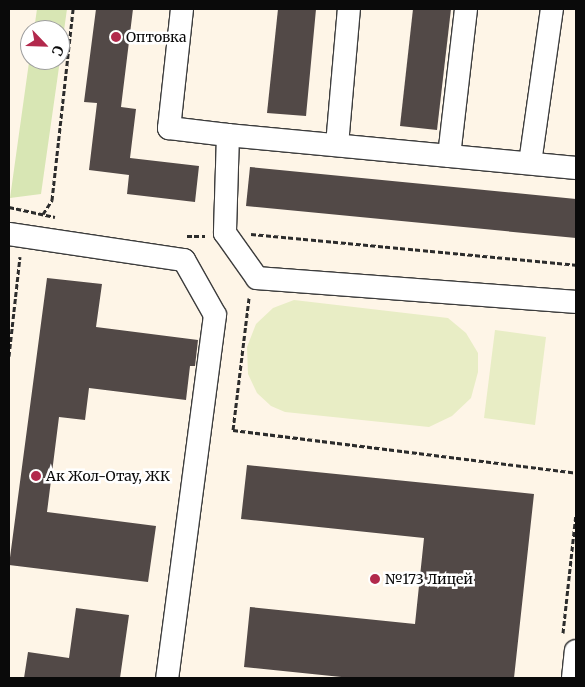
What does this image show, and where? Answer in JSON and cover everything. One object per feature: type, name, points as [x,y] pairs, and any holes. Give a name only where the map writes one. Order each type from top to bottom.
[{"type":"street","points":[[182,9],[169,128],[576,168]]},
{"type":"street","points":[[338,145],[349,9]]},
{"type":"street","points":[[449,156],[466,9]]},
{"type":"street","points":[[530,163],[552,9]]},
{"type":"street","points":[[228,135],[225,233],[257,278],[576,302]]},
{"type":"street","points":[[20,236],[184,260],[215,315],[168,678]]},
{"type":"street","points":[[569,645],[573,678]]},
{"type":"path","points":[[9,356],[20,253],[20,236],[43,214],[52,200],[73,9]]},
{"type":"path","points":[[9,207],[60,218]]},
{"type":"path","points":[[178,235],[197,238],[225,233],[576,265]]},
{"type":"path","points":[[245,291],[249,299],[233,430],[576,473]]},
{"type":"path","points":[[569,645],[576,514]]},
{"type":"green space","points":[[37,9],[67,9],[65,20],[35,20]]},
{"type":"green space","points":[[28,70],[59,70],[41,194],[10,198]]},
{"type":"green space","points":[[294,300],[448,318],[466,333],[478,353],[478,372],[471,398],[452,416],[429,427],[285,412],[271,406],[257,393],[248,374],[247,347],[256,324],[273,308]]},
{"type":"green space","points":[[495,330],[546,337],[535,425],[484,418]]},
{"type":"building","points":[[96,9],[133,9],[121,107],[136,109],[130,158],[199,166],[195,202],[127,194],[129,175],[89,170],[97,103],[84,102]]},
{"type":"building","points":[[278,9],[316,9],[306,116],[267,113]]},
{"type":"building","points":[[413,9],[451,9],[437,130],[400,126]]},
{"type":"building","points":[[250,167],[576,199],[576,238],[246,206]]},
{"type":"building","points":[[47,278],[102,284],[96,327],[198,340],[195,366],[190,366],[186,400],[89,388],[85,420],[59,417],[47,512],[156,526],[148,582],[9,565]]},
{"type":"building","points":[[247,465],[534,494],[514,678],[351,678],[244,667],[250,607],[415,624],[424,538],[241,519]]},
{"type":"building","points":[[76,608],[129,615],[120,678],[24,678],[28,652],[69,658]]},
{"type":"place","name":"Оптовка","points":[[116,37]]},
{"type":"place","name":"Ак Жол-Отау, ЖК","points":[[36,476]]},
{"type":"place","name":"№173 Лицей","points":[[375,579]]}]
